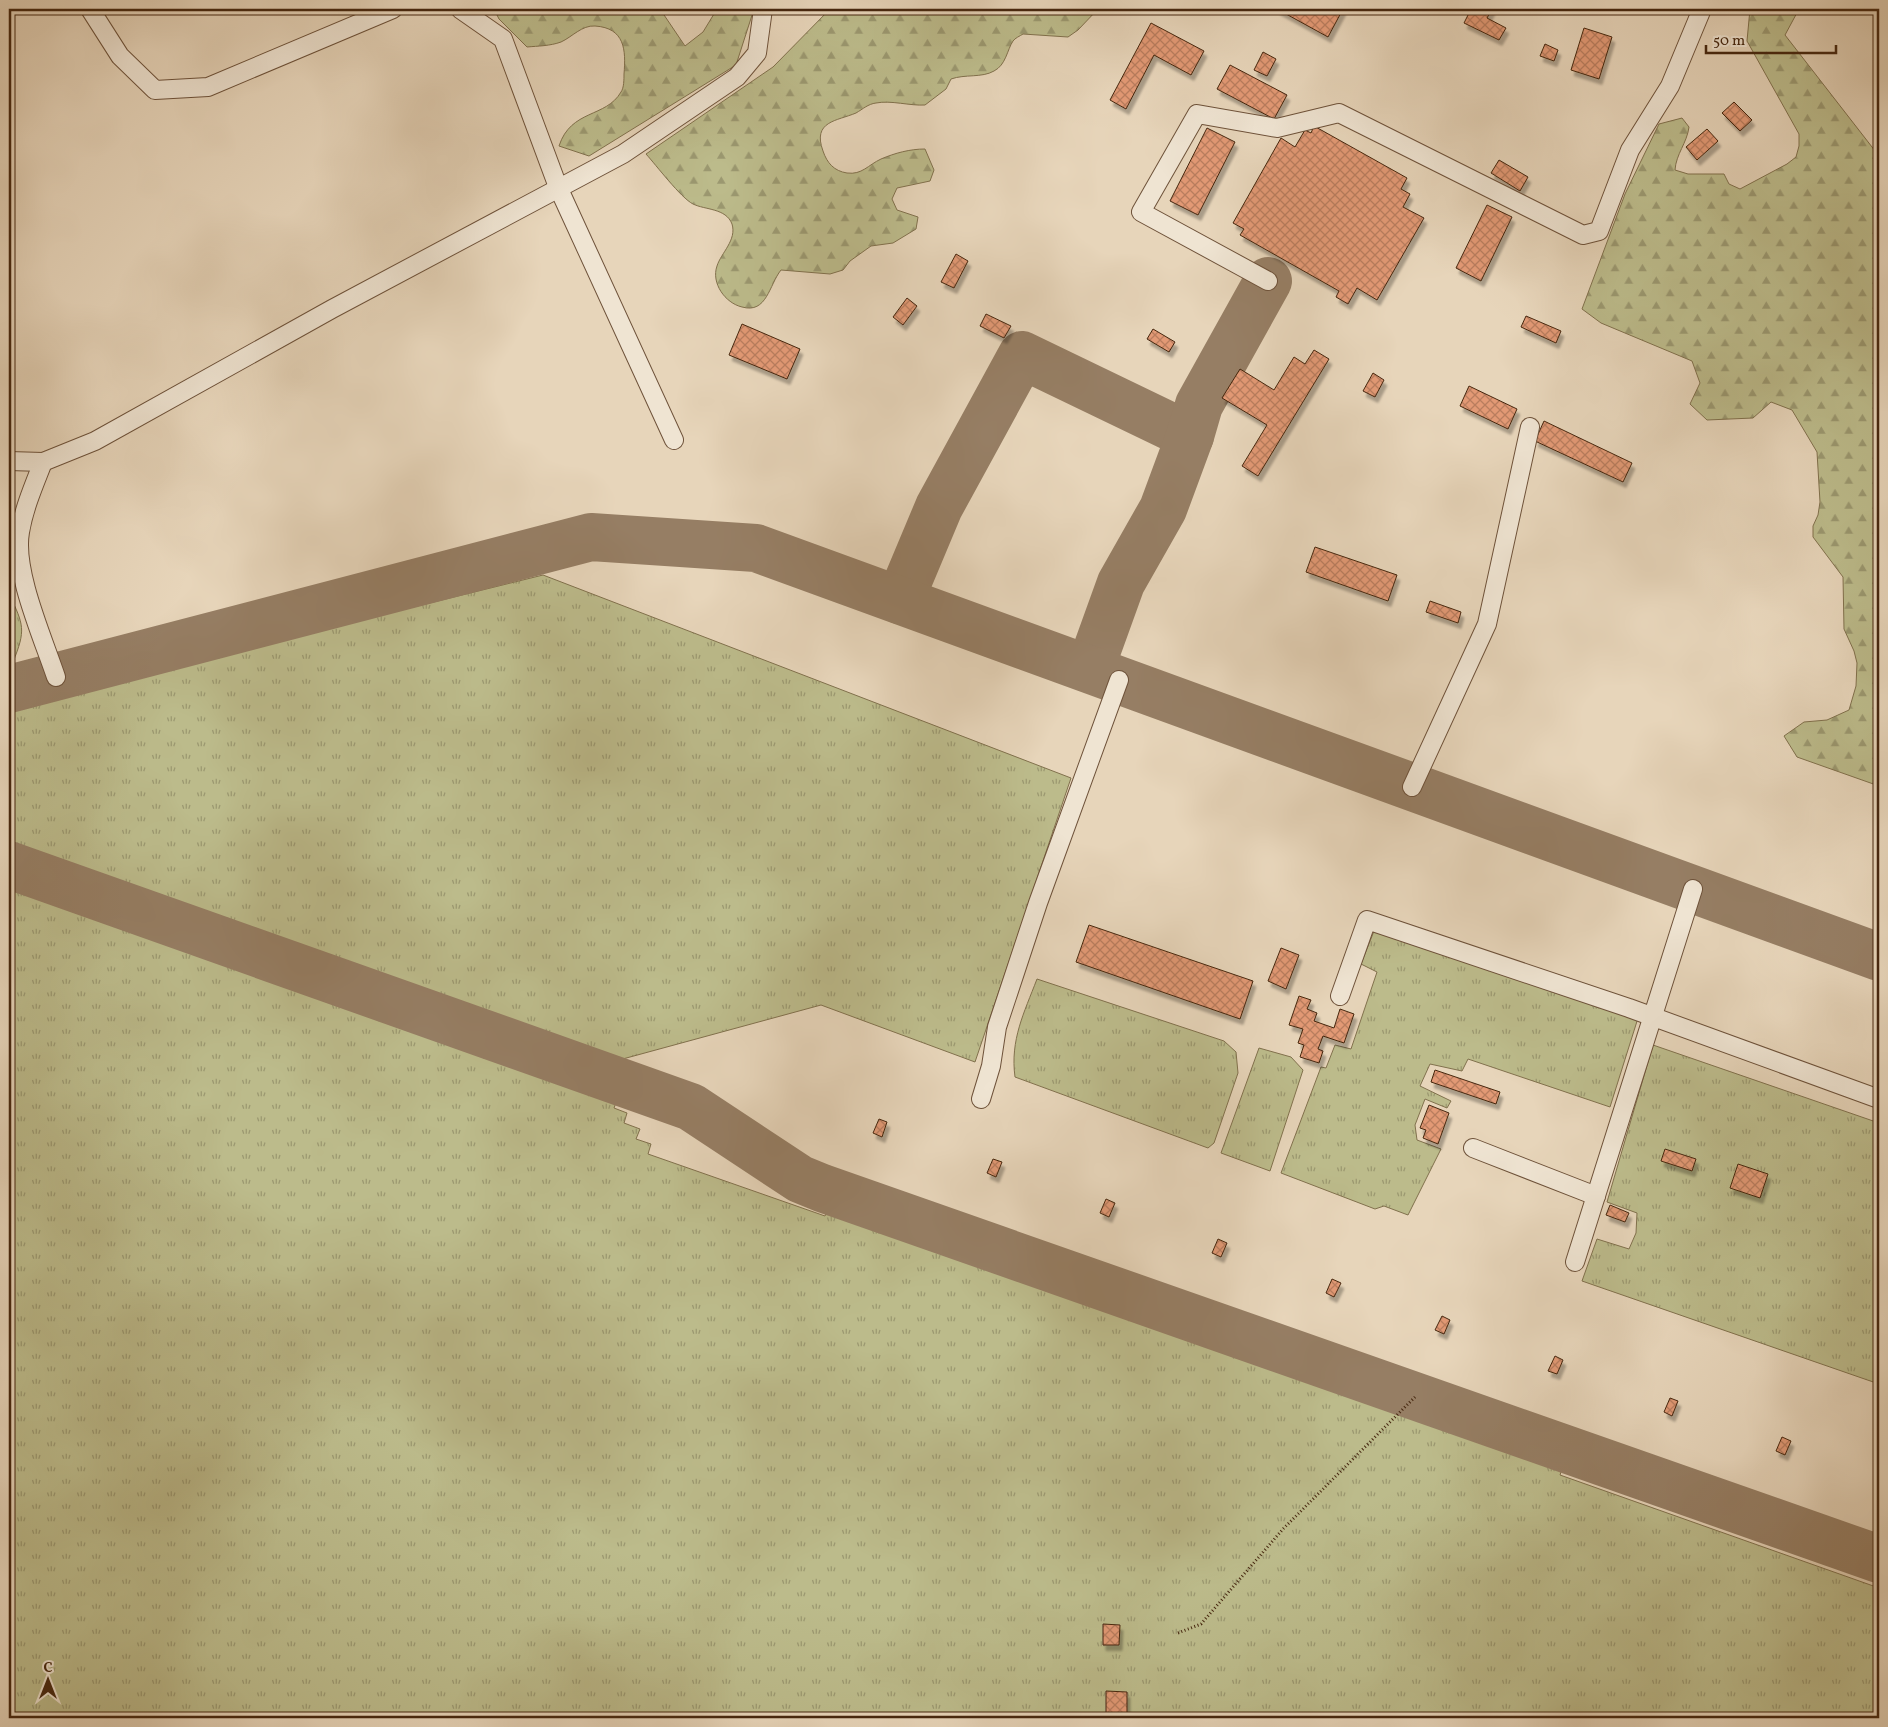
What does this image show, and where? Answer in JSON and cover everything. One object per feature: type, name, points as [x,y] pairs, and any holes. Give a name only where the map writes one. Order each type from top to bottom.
[{"type":"lane","points":[[90,9],[120,56],[155,90],[208,87],[393,9]]},
{"type":"lane","points":[[460,9],[503,39],[558,186],[674,440]]},
{"type":"lane","points":[[9,461],[44,462],[95,441],[558,186],[623,154],[737,77],[757,53],[763,9]]},
{"type":"lane","points":[[1268,281],[1141,212],[1197,114],[1277,128],[1339,113],[1583,235],[1599,231],[1630,150],[1670,86],[1702,9]]},
{"type":"lane","points":[[1412,787],[1487,624],[1530,427]]},
{"type":"lane","points":[[44,462],[30,495],[19,533],[20,553],[22,573],[56,677]]},
{"type":"lane","points":[[981,1098],[991,1066],[1000,1018],[1038,903],[1119,680]]},
{"type":"lane","points":[[1575,1262],[1651,1016],[1693,889]]},
{"type":"lane","points":[[1340,996],[1366,920],[1651,1016],[1879,1098]]},
{"type":"lane","points":[[1473,1148],[1596,1196]]},
{"type":"path","points":[[1178,1633],[1201,1624],[1283,1529],[1415,1397]]},
{"type":"green space","points":[[494,9],[660,9],[685,46],[703,32],[717,9],[754,9],[736,65],[589,156],[559,146],[564,134],[572,126],[607,106],[615,100],[622,90],[625,57],[622,42],[612,31],[590,26],[581,29],[561,42],[527,47],[499,19]]},
{"type":"green space","points":[[830,9],[1098,9],[1078,30],[1068,37],[1023,34],[1013,41],[1004,61],[994,71],[951,79],[946,89],[925,105],[882,102],[868,106],[828,124],[821,134],[820,141],[827,159],[832,166],[842,172],[857,172],[892,155],[925,149],[934,170],[930,181],[897,188],[892,199],[897,210],[918,217],[916,229],[893,243],[871,246],[850,261],[843,270],[830,274],[781,270],[762,302],[750,308],[742,307],[725,297],[716,279],[717,266],[731,241],[733,230],[729,219],[720,212],[688,201],[646,154],[773,67]]},
{"type":"green space","points":[[1750,9],[1799,9],[1785,35],[1879,156],[1879,786],[1797,757],[1784,736],[1804,722],[1827,720],[1849,710],[1856,686],[1857,663],[1844,629],[1843,577],[1813,537],[1813,526],[1818,515],[1820,502],[1817,452],[1792,410],[1771,402],[1753,418],[1707,420],[1690,404],[1700,383],[1692,361],[1601,323],[1582,309],[1625,194],[1659,124],[1682,118],[1689,127],[1677,159],[1675,170],[1688,174],[1724,174],[1729,184],[1740,189],[1787,164],[1796,157],[1799,146],[1799,134],[1747,41]]},
{"type":"green space","points":[[543,575],[1071,778],[975,1062],[821,1005],[619,1060],[9,844],[9,707]]},
{"type":"green space","points":[[9,594],[18,613],[22,628],[17,651],[13,662],[9,664]]},
{"type":"green space","points":[[9,885],[617,1100],[614,1108],[627,1113],[624,1123],[640,1129],[636,1139],[651,1144],[648,1154],[825,1216],[830,1203],[1564,1463],[1560,1475],[1879,1588],[1879,1718],[9,1718]]},
{"type":"green space","points":[[1374,931],[1638,1018],[1610,1107],[1468,1059],[1462,1071],[1430,1064],[1420,1086],[1451,1101],[1447,1108],[1425,1099],[1415,1125],[1417,1140],[1441,1149],[1408,1215],[1384,1206],[1375,1209],[1281,1173],[1321,1067],[1326,1068],[1335,1045],[1351,1049],[1377,972],[1361,964]]},
{"type":"green space","points":[[1037,979],[1224,1041],[1236,1052],[1238,1073],[1214,1143],[1208,1148],[1015,1077],[1014,1051],[1016,1039]]},
{"type":"green space","points":[[1653,1045],[1879,1123],[1879,1384],[1582,1281],[1597,1239],[1629,1249],[1636,1233],[1637,1213],[1607,1202]]},
{"type":"green space","points":[[1259,1048],[1291,1057],[1303,1070],[1270,1171],[1221,1153]]},
{"type":"building","points":[[1277,9],[1343,9],[1328,37]]},
{"type":"building","points":[[1471,9],[1492,9],[1487,18],[1506,28],[1499,40],[1464,23]]},
{"type":"building","points":[[1151,23],[1204,51],[1191,75],[1154,55],[1126,109],[1110,100]]},
{"type":"building","points":[[1584,28],[1612,37],[1599,79],[1571,70]]},
{"type":"building","points":[[1545,44],[1558,50],[1554,61],[1540,56]]},
{"type":"building","points":[[1263,52],[1276,59],[1267,76],[1254,70]]},
{"type":"building","points":[[1230,65],[1287,95],[1274,119],[1217,89]]},
{"type":"building","points":[[1734,102],[1752,120],[1740,131],[1722,113]]},
{"type":"building","points":[[1314,126],[1407,178],[1401,189],[1410,194],[1403,207],[1424,218],[1377,300],[1357,288],[1348,304],[1336,297],[1339,291],[1240,235],[1244,229],[1233,223],[1281,138],[1295,147],[1305,130],[1311,133]]},
{"type":"building","points":[[1207,128],[1235,142],[1198,215],[1170,201]]},
{"type":"building","points":[[1707,129],[1718,141],[1697,160],[1686,147]]},
{"type":"building","points":[[1499,160],[1528,177],[1520,191],[1491,173]]},
{"type":"building","points":[[1487,205],[1512,217],[1481,281],[1456,268]]},
{"type":"building","points":[[956,254],[968,261],[954,288],[941,282]]},
{"type":"building","points":[[907,298],[917,306],[903,325],[893,317]]},
{"type":"building","points":[[986,314],[1011,326],[1004,338],[980,326]]},
{"type":"building","points":[[1526,316],[1561,331],[1556,343],[1521,327]]},
{"type":"building","points":[[742,324],[800,349],[787,379],[729,355]]},
{"type":"building","points":[[1153,329],[1175,342],[1169,352],[1147,339]]},
{"type":"building","points":[[1314,350],[1329,359],[1258,476],[1242,466],[1267,425],[1222,398],[1240,369],[1274,390],[1294,357],[1305,364]]},
{"type":"building","points":[[1373,373],[1384,380],[1375,397],[1363,391]]},
{"type":"building","points":[[1469,386],[1517,409],[1508,429],[1460,406]]},
{"type":"building","points":[[1544,421],[1632,463],[1623,482],[1535,441]]},
{"type":"building","points":[[1315,547],[1397,575],[1388,601],[1306,572]]},
{"type":"building","points":[[1430,601],[1461,612],[1458,623],[1426,612]]},
{"type":"building","points":[[1089,925],[1253,981],[1240,1019],[1076,962]]},
{"type":"building","points":[[1281,948],[1299,955],[1286,989],[1268,981]]},
{"type":"building","points":[[1299,996],[1311,1000],[1307,1009],[1317,1013],[1314,1021],[1334,1028],[1340,1009],[1354,1014],[1344,1043],[1323,1036],[1318,1049],[1323,1051],[1319,1063],[1300,1057],[1304,1045],[1298,1043],[1303,1029],[1289,1025]]},
{"type":"building","points":[[1435,1070],[1500,1092],[1496,1104],[1431,1082]]},
{"type":"building","points":[[1429,1105],[1449,1113],[1438,1144],[1423,1138],[1426,1130],[1420,1128]]},
{"type":"building","points":[[879,1119],[887,1122],[882,1137],[873,1133]]},
{"type":"building","points":[[1665,1149],[1696,1159],[1692,1171],[1661,1161]]},
{"type":"building","points":[[993,1159],[1002,1162],[996,1177],[987,1173]]},
{"type":"building","points":[[1738,1164],[1768,1174],[1760,1198],[1730,1188]]},
{"type":"building","points":[[1106,1199],[1115,1203],[1109,1217],[1100,1213]]},
{"type":"building","points":[[1610,1205],[1629,1213],[1625,1222],[1606,1215]]},
{"type":"building","points":[[1218,1239],[1227,1243],[1221,1257],[1212,1253]]},
{"type":"building","points":[[1332,1279],[1341,1283],[1334,1297],[1326,1293]]},
{"type":"building","points":[[1442,1316],[1450,1320],[1444,1334],[1435,1330]]},
{"type":"building","points":[[1555,1356],[1563,1360],[1557,1374],[1548,1371]]},
{"type":"building","points":[[1670,1398],[1678,1401],[1672,1416],[1664,1412]]},
{"type":"building","points":[[1782,1437],[1791,1441],[1785,1455],[1776,1451]]},
{"type":"building","points":[[1103,1624],[1120,1625],[1119,1645],[1103,1645]]},
{"type":"building","points":[[1106,1691],[1127,1692],[1127,1718],[1106,1718]]},
{"type":"taxiway","points":[[1090,669],[1121,583],[1163,509],[1190,436],[1199,405],[1268,281]]},
{"type":"taxiway","points":[[900,600],[939,507],[1022,355],[1190,436]]},
{"type":"taxiway","points":[[9,689],[591,537],[756,548],[1879,957]]},
{"type":"taxiway","points":[[9,865],[691,1107],[800,1179],[822,1188],[1879,1559]]}]
